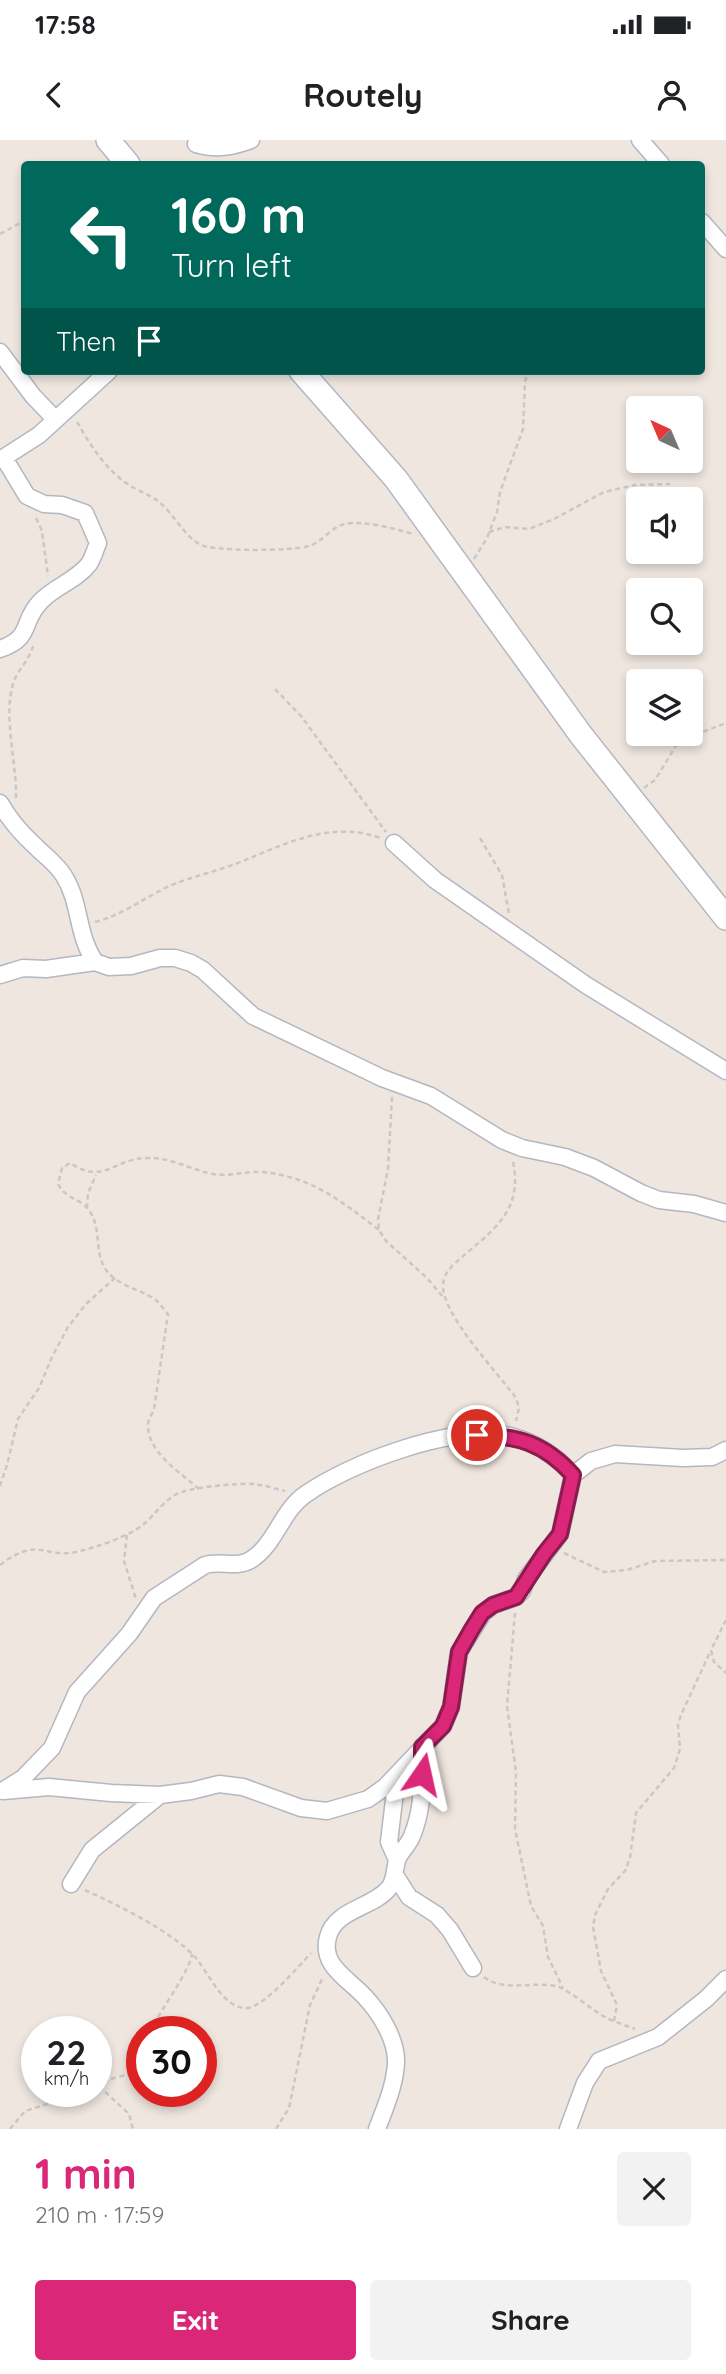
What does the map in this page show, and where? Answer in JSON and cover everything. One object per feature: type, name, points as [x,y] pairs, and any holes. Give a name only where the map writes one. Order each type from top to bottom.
[{"type":"street","points":[[108,140],[126,161]]},
{"type":"street","points":[[197,144],[210,148],[231,148],[251,140]]},
{"type":"street","points":[[640,140],[658,161]]},
{"type":"street","points":[[705,225],[726,249]]},
{"type":"street","points":[[0,352],[33,396],[55,419]]},
{"type":"street","points":[[0,649],[15,644],[25,633],[32,613],[41,601],[88,564],[98,544],[85,513],[62,505],[44,504],[27,496],[2,459],[39,435],[105,375]]},
{"type":"street","points":[[306,375],[362,438],[441,539],[513,644],[630,798],[726,918]]},
{"type":"street","points":[[0,803],[13,822],[33,845],[57,866],[66,879],[77,906],[79,926],[86,948],[95,962]]},
{"type":"street","points":[[394,843],[435,880],[513,935],[586,985],[726,1071]]},
{"type":"street","points":[[0,975],[23,968],[46,969],[95,962],[109,967],[131,966],[160,958],[175,958],[191,963],[203,970],[253,1016],[392,1082],[431,1096],[502,1140],[594,1168],[659,1200],[694,1204],[726,1213]]},
{"type":"street","points":[[1,1792],[23,1778],[52,1748],[76,1692],[128,1634],[158,1595],[205,1565],[243,1563],[252,1559],[267,1545],[293,1506],[306,1494],[355,1468],[430,1441],[465,1436],[508,1436],[534,1444],[551,1454],[573,1475]]},
{"type":"street","points":[[1,1792],[49,1787],[160,1795],[219,1784],[243,1787],[301,1808],[327,1811],[368,1799],[385,1787],[443,1726],[456,1684],[459,1652],[482,1613],[493,1605],[516,1597],[560,1534],[573,1475],[591,1461],[615,1454],[712,1457],[726,1450]]},
{"type":"street","points":[[377,2129],[393,2081],[396,2060],[391,2039],[382,2020],[365,1996],[340,1976],[328,1948],[335,1924],[389,1888],[422,1805],[422,1747]]},
{"type":"street","points":[[397,1775],[388,1842],[396,1868],[408,1897],[437,1915],[450,1930],[473,1968]]},
{"type":"street","points":[[71,1884],[92,1850],[160,1795]]},
{"type":"street","points":[[568,2129],[585,2082],[599,2061],[657,2037],[706,1999],[726,1979]]},
{"type":"path","points":[[0,234],[21,222]]},
{"type":"path","points":[[466,573],[497,512],[500,492],[523,429],[527,375]]},
{"type":"path","points":[[69,407],[89,442],[113,471],[129,485],[159,501],[175,522],[199,545],[208,548],[265,550],[309,547],[345,524],[375,526],[441,539]]},
{"type":"path","points":[[489,532],[505,527],[529,529],[604,492],[635,485],[670,484]]},
{"type":"path","points":[[27,496],[42,531],[48,562],[48,585],[41,601]]},
{"type":"path","points":[[13,822],[16,779],[10,698],[17,674],[28,660],[34,637]]},
{"type":"path","points":[[275,689],[301,716],[394,843]]},
{"type":"path","points":[[630,798],[655,780],[677,744],[726,723]]},
{"type":"path","points":[[79,926],[110,918],[167,887],[295,840],[342,830],[364,832],[394,843]]},
{"type":"path","points":[[480,838],[502,875],[513,935]]},
{"type":"path","points":[[379,1230],[379,1210],[388,1169],[392,1082]]},
{"type":"path","points":[[446,1300],[443,1286],[446,1274],[507,1214],[513,1202],[516,1175],[513,1158],[502,1140]]},
{"type":"path","points":[[87,1208],[64,1195],[58,1184],[62,1168],[70,1163],[81,1171],[96,1174],[119,1163],[149,1157],[178,1162],[213,1174],[260,1172],[301,1179],[343,1202],[379,1230],[386,1241],[427,1278],[446,1300],[466,1334],[516,1398],[519,1408],[508,1436]]},
{"type":"path","points":[[96,1174],[88,1193],[87,1208],[99,1234],[100,1257],[106,1271],[158,1301],[168,1314],[154,1409],[148,1423],[152,1443],[168,1462],[200,1489]]},
{"type":"path","points":[[0,1486],[18,1419],[39,1388],[68,1328],[86,1304],[115,1278]]},
{"type":"path","points":[[0,1565],[27,1549],[70,1553],[127,1535],[139,1528],[172,1496],[184,1490],[251,1484],[306,1494]]},
{"type":"path","points":[[127,1535],[124,1561],[141,1615]]},
{"type":"path","points":[[547,1549],[569,1555],[604,1572],[627,1570],[654,1561],[726,1560]]},
{"type":"path","points":[[516,1597],[507,1706],[516,1772],[515,1829],[531,1906],[543,1926],[548,1957],[563,1988]]},
{"type":"path","points":[[614,2021],[617,2005],[601,1971],[593,1927],[595,1914],[608,1889],[625,1871],[630,1858],[636,1813],[674,1768],[680,1749],[678,1726],[681,1715],[726,1620]]},
{"type":"path","points":[[711,1650],[713,1662],[726,1673]]},
{"type":"path","points":[[71,1884],[128,1911],[192,1954],[225,1997],[232,2004],[246,2008],[262,2003],[312,1952],[328,1948],[321,1982],[307,2017],[289,2108],[276,2129]]},
{"type":"path","points":[[158,2016],[191,1963],[192,1954]]},
{"type":"path","points":[[473,1968],[489,1981],[528,1986],[545,1984],[563,1988],[614,2021],[657,2037]]},
{"type":"path","points":[[112,2100],[129,2114],[133,2129]]},
{"type":"path","points":[[10,2129],[25,2111],[38,2107]]},
{"type":"route","points":[[422,1774],[422,1747],[443,1726],[451,1707],[459,1652],[482,1613],[493,1605],[516,1597],[522,1591],[526,1579],[560,1534],[573,1475],[562,1462],[534,1444],[508,1436],[477,1435]]}]
